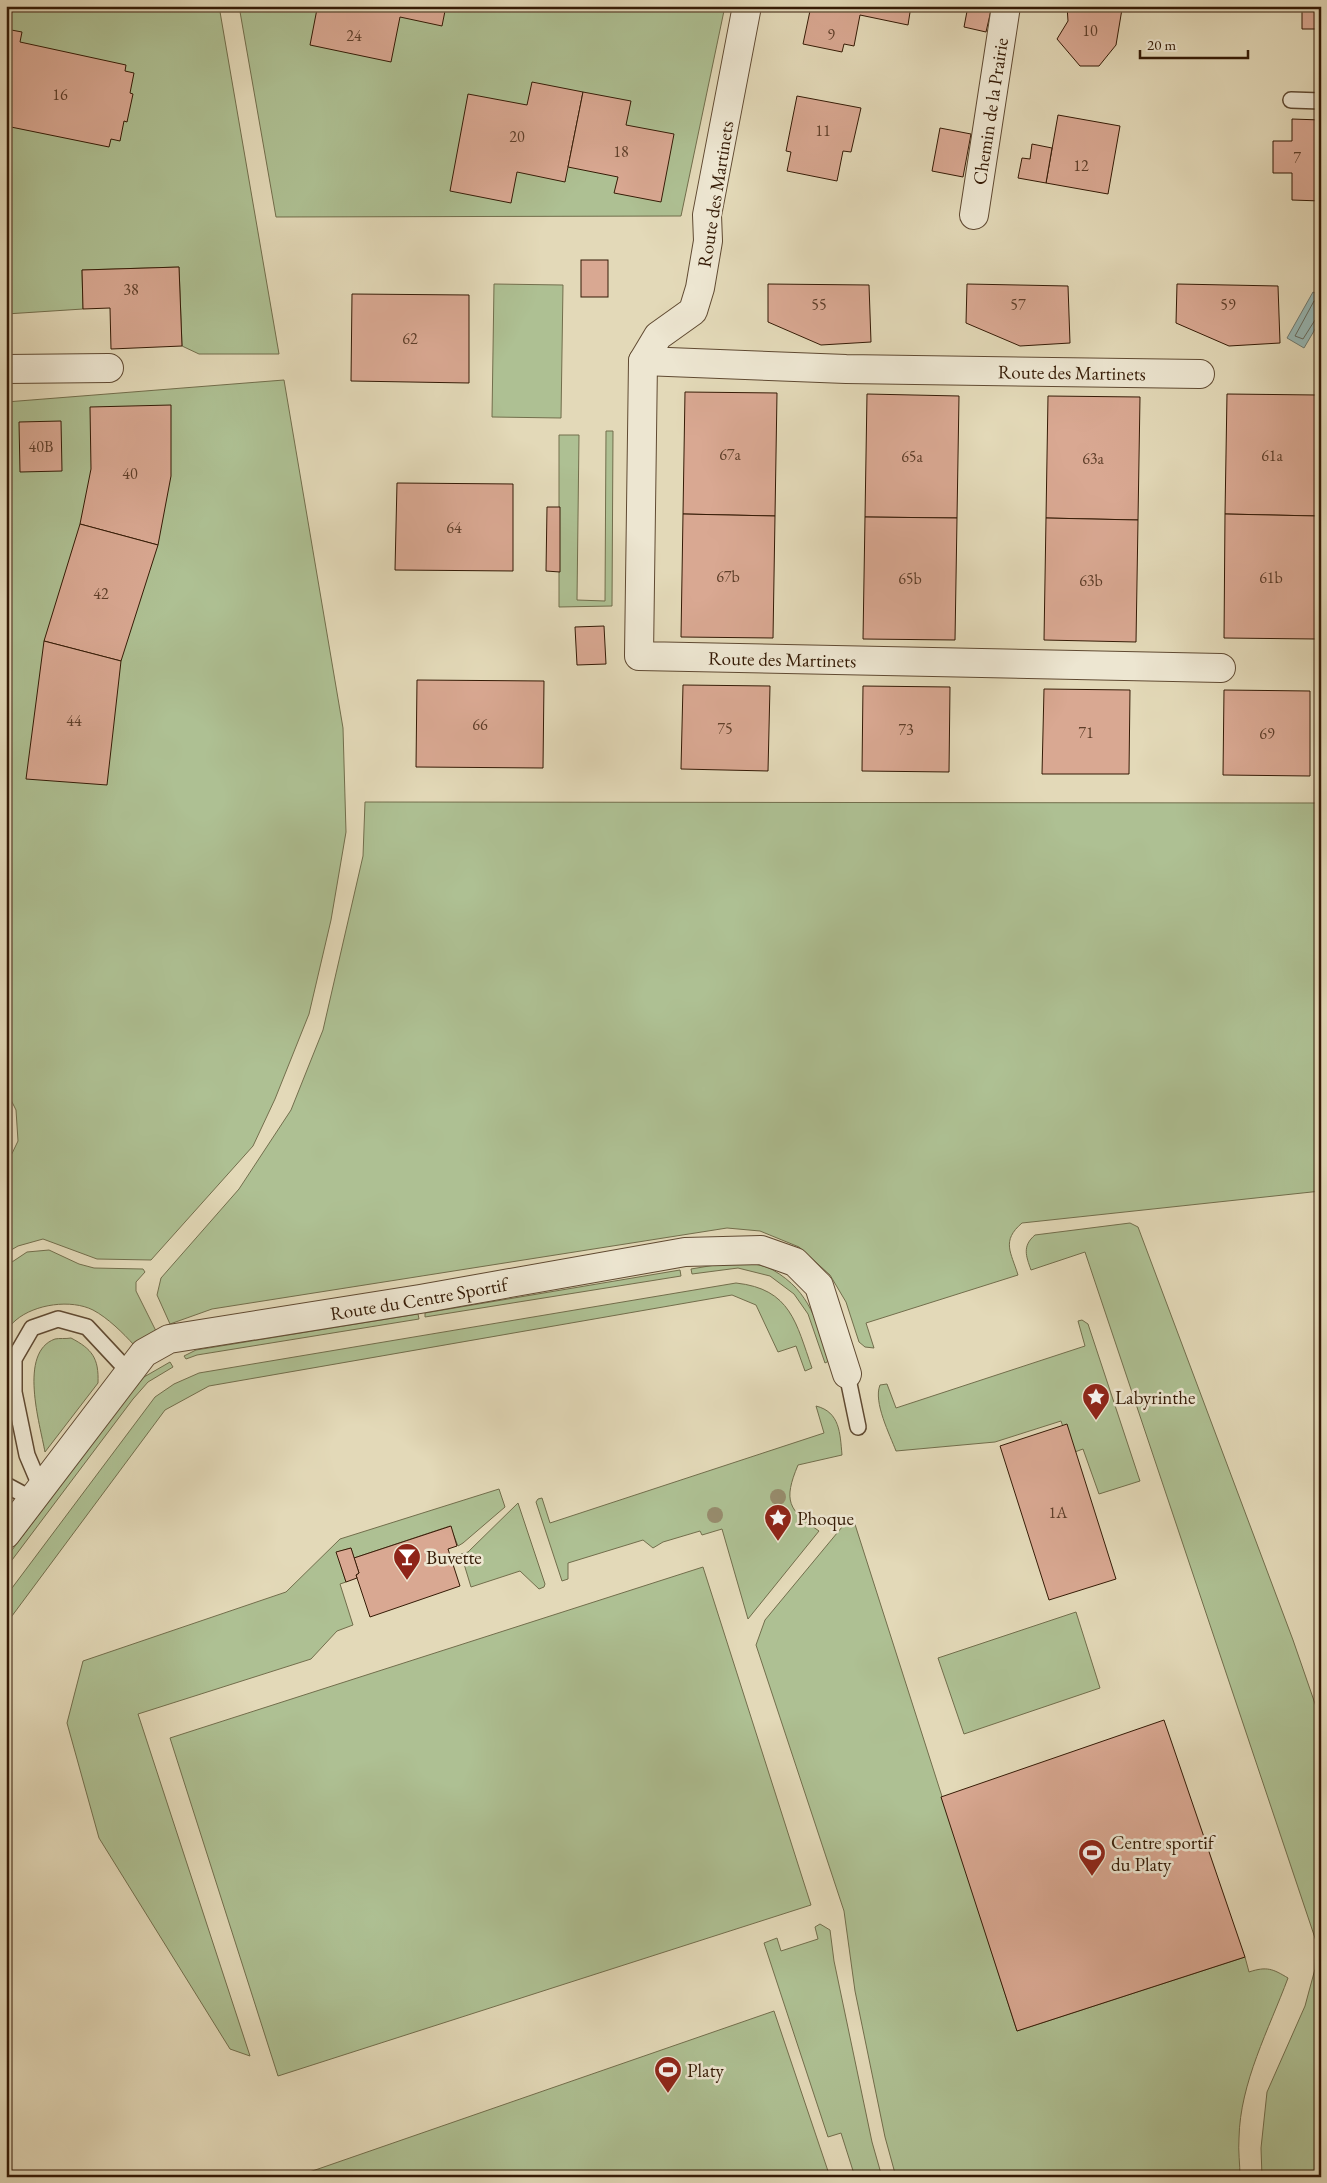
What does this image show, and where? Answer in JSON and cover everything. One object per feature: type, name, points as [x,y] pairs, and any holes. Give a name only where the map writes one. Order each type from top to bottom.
[{"type":"street","name":"Route des Martinets","points":[[747,6],[707,215],[708,241],[700,288],[692,311],[658,336],[643,360],[639,656],[1221,668]]},
{"type":"street","name":"Chemin de la Prairie","points":[[974,215],[1006,6]]},
{"type":"street","name":"Route des Martinets","points":[[643,360],[856,369],[1200,374]]},
{"type":"street","points":[[6,369],[109,368]]},
{"type":"street","name":"Route du Centre Sportif","points":[[6,1534],[144,1353],[169,1339],[420,1299],[685,1252],[761,1250],[795,1262],[818,1286],[847,1374]]},
{"type":"lane","points":[[1292,100],[1321,101]]},
{"type":"lane","points":[[6,1485],[36,1494],[14,1392],[14,1359],[32,1328],[58,1319],[86,1327],[129,1372]]},
{"type":"lane","points":[[847,1374],[858,1427]]},
{"type":"green space","points":[[6,6],[219,6],[279,354],[199,354],[182,346],[179,267],[82,270],[83,309],[6,314]]},
{"type":"green space","points":[[239,6],[725,6],[681,216],[276,217]]},
{"type":"green space","points":[[494,284],[563,285],[561,418],[492,417]]},
{"type":"green space","points":[[284,380],[343,728],[346,832],[331,920],[309,1014],[275,1099],[253,1146],[151,1260],[97,1259],[43,1239],[18,1246],[6,1253],[6,1166],[18,1141],[16,1110],[6,1090],[6,402]]},
{"type":"green space","points":[[606,431],[613,431],[612,606],[559,607],[559,435],[579,435],[577,600],[605,601]]},
{"type":"green space","points":[[365,802],[1321,803],[1321,1191],[1022,1223],[1012,1235],[1009,1247],[1018,1275],[866,1323],[874,1348],[865,1347],[859,1342],[846,1302],[830,1275],[799,1247],[760,1231],[727,1228],[212,1309],[170,1324],[157,1295],[161,1278],[239,1189],[291,1110],[323,1030],[363,856]]},
{"type":"green space","points":[[1130,1223],[1138,1227],[1293,1640],[1321,1721],[1321,2177],[1262,2177],[1261,2148],[1267,2092],[1305,2006],[1315,1969],[1316,1941],[1085,1252],[1031,1270],[1027,1256],[1028,1243],[1035,1235]]},
{"type":"green space","points":[[49,1250],[79,1264],[94,1268],[143,1269],[145,1272],[136,1282],[136,1291],[157,1333],[134,1345],[110,1321],[99,1313],[84,1307],[64,1304],[33,1310],[16,1320],[6,1332],[6,1266],[27,1252]]},
{"type":"green space","points":[[739,1261],[769,1268],[796,1288],[804,1298],[816,1321],[829,1361],[825,1363],[808,1314],[794,1294],[770,1276],[738,1268],[692,1274],[691,1269]]},
{"type":"green space","points":[[680,1270],[681,1276],[425,1317],[425,1313]]},
{"type":"green space","points":[[736,1283],[769,1292],[789,1311],[812,1368],[805,1371],[796,1346],[778,1352],[756,1305],[732,1295],[209,1386],[165,1410],[6,1624],[6,1596],[155,1397],[174,1384],[199,1373]]},
{"type":"green space","points":[[418,1314],[419,1319],[197,1355],[186,1359],[184,1356],[196,1350]]},
{"type":"green space","points":[[1082,1320],[1088,1324],[1140,1481],[1099,1494],[1083,1449],[1072,1453],[1061,1421],[995,1442],[896,1451],[880,1409],[878,1392],[880,1385],[887,1384],[896,1408],[1085,1346],[1078,1321]]},
{"type":"green space","points":[[71,1338],[84,1346],[93,1355],[97,1367],[98,1383],[45,1452],[34,1390],[34,1373],[37,1358],[44,1346],[55,1339]]},
{"type":"green space","points":[[170,1362],[173,1367],[148,1382],[133,1399],[6,1568],[6,1558],[128,1396],[144,1377]]},
{"type":"green space","points":[[816,1406],[830,1413],[834,1418],[839,1431],[842,1455],[798,1465],[793,1477],[790,1496],[791,1504],[795,1510],[819,1531],[748,1619],[722,1529],[702,1535],[700,1531],[663,1542],[653,1548],[643,1540],[568,1563],[568,1579],[562,1581],[536,1502],[538,1499],[542,1498],[550,1523],[824,1433]]},
{"type":"green space","points":[[499,1489],[505,1507],[458,1546],[450,1526],[354,1558],[351,1548],[337,1552],[346,1582],[340,1584],[353,1625],[337,1631],[311,1659],[138,1714],[250,2056],[230,2049],[99,1838],[67,1723],[83,1661],[286,1592],[340,1539]]},
{"type":"green space","points":[[518,1503],[545,1584],[544,1587],[539,1589],[520,1571],[471,1587],[461,1554],[468,1552]]},
{"type":"green space","points":[[852,1515],[1017,2031],[1245,1957],[1249,1972],[1270,1969],[1288,1978],[1257,2056],[1244,2097],[1239,2138],[1240,2177],[896,2177],[885,2137],[855,1991],[844,1911],[756,1645],[765,1620]]},
{"type":"green space","points":[[703,1567],[811,1905],[278,2076],[170,1738]]},
{"type":"green space","points":[[1076,1612],[1100,1688],[964,1734],[938,1658]]},
{"type":"green space","points":[[820,1924],[830,1930],[834,1961],[872,2142],[882,2177],[855,2177],[841,2133],[828,2137],[764,1943],[777,1938],[781,1951],[818,1939],[815,1927]]},
{"type":"green space","name":"Platy","points":[[774,2011],[830,2177],[295,2177]]},
{"type":"water","points":[[1313,292],[1321,296],[1321,319],[1304,348],[1287,338]]},
{"type":"building","points":[[328,6],[446,6],[442,26],[400,17],[391,62],[310,45],[317,9],[327,11]]},
{"type":"building","points":[[811,6],[911,6],[908,25],[860,15],[854,46],[844,44],[842,52],[803,44]]},
{"type":"building","points":[[968,6],[992,6],[986,32],[964,27]]},
{"type":"building","points":[[1067,6],[1120,6],[1122,9],[1116,45],[1099,66],[1080,66],[1057,39],[1068,21]]},
{"type":"building","points":[[1302,6],[1321,6],[1321,55],[1318,55],[1318,29],[1302,29]]},
{"type":"building","points":[[6,29],[22,32],[20,42],[126,65],[125,71],[134,73],[130,93],[133,94],[127,122],[124,121],[120,141],[111,139],[109,147],[6,126]]},
{"type":"building","points":[[532,82],[583,92],[565,182],[517,172],[511,203],[450,191],[468,94],[527,105]]},
{"type":"building","points":[[583,92],[631,101],[626,125],[674,134],[661,202],[614,193],[618,177],[568,167]]},
{"type":"building","points":[[797,96],[861,108],[851,152],[843,151],[837,181],[787,171],[791,152],[786,151]]},
{"type":"building","points":[[1058,115],[1120,126],[1108,194],[1046,183]]},
{"type":"building","points":[[1292,119],[1321,120],[1321,201],[1292,200],[1292,173],[1273,173],[1273,141],[1292,141]]},
{"type":"building","points":[[940,128],[971,134],[963,177],[932,171]]},
{"type":"building","points":[[1032,144],[1052,148],[1046,183],[1018,178],[1022,158],[1030,159]]},
{"type":"building","points":[[581,260],[608,260],[608,297],[581,297]]},
{"type":"building","points":[[179,267],[182,346],[111,349],[110,308],[83,309],[82,270]]},
{"type":"building","points":[[768,284],[869,285],[871,342],[821,345],[768,322]]},
{"type":"building","points":[[967,284],[1068,286],[1070,343],[1020,346],[966,323]]},
{"type":"building","points":[[1177,284],[1278,286],[1280,343],[1229,346],[1176,323]]},
{"type":"building","points":[[352,294],[469,295],[469,383],[351,381]]},
{"type":"building","points":[[685,392],[777,393],[775,516],[683,514]]},
{"type":"building","points":[[867,394],[959,396],[957,518],[865,517]]},
{"type":"building","points":[[1227,394],[1317,395],[1317,516],[1225,514]]},
{"type":"building","points":[[1048,396],[1140,397],[1138,520],[1046,518]]},
{"type":"building","points":[[171,405],[171,476],[158,545],[80,524],[91,469],[90,407]]},
{"type":"building","points":[[61,421],[62,471],[20,472],[19,422]]},
{"type":"building","points":[[397,483],[513,484],[513,571],[395,570]]},
{"type":"building","points":[[547,507],[560,507],[560,572],[546,571]]},
{"type":"building","points":[[683,514],[775,516],[773,638],[681,637]]},
{"type":"building","points":[[1225,514],[1317,516],[1316,639],[1224,638]]},
{"type":"building","points":[[865,517],[957,518],[955,640],[863,639]]},
{"type":"building","points":[[1046,518],[1138,520],[1136,642],[1044,640]]},
{"type":"building","points":[[80,524],[158,545],[121,661],[44,641]]},
{"type":"building","points":[[604,626],[606,664],[577,665],[575,627]]},
{"type":"building","points":[[44,641],[121,661],[107,785],[26,779]]},
{"type":"building","points":[[417,680],[544,681],[543,768],[416,767]]},
{"type":"building","points":[[683,685],[770,686],[768,771],[681,769]]},
{"type":"building","points":[[863,686],[950,687],[949,772],[862,771]]},
{"type":"building","points":[[1044,689],[1130,690],[1129,774],[1042,774]]},
{"type":"building","points":[[1224,690],[1310,691],[1310,776],[1223,775]]},
{"type":"building","points":[[1067,1424],[1116,1579],[1049,1600],[1000,1446]]},
{"type":"building","points":[[451,1526],[457,1546],[448,1549],[460,1586],[370,1617],[356,1575],[359,1573],[354,1558]]},
{"type":"building","points":[[351,1548],[359,1573],[356,1575],[357,1578],[346,1582],[336,1552]]},
{"type":"building","name":"Centre sportif du Platy","points":[[1164,1720],[1245,1957],[1017,2031],[941,1797]]},
{"type":"place","name":"Labyrinthe","points":[[1096,1421]]},
{"type":"place","name":"Phoque","points":[[778,1542]]},
{"type":"place","name":"Buvette","points":[[407,1581]]},
{"type":"place","name":"Centre sportif du Platy","points":[[1092,1877]]},
{"type":"place","name":"Platy","points":[[668,2094]]}]
